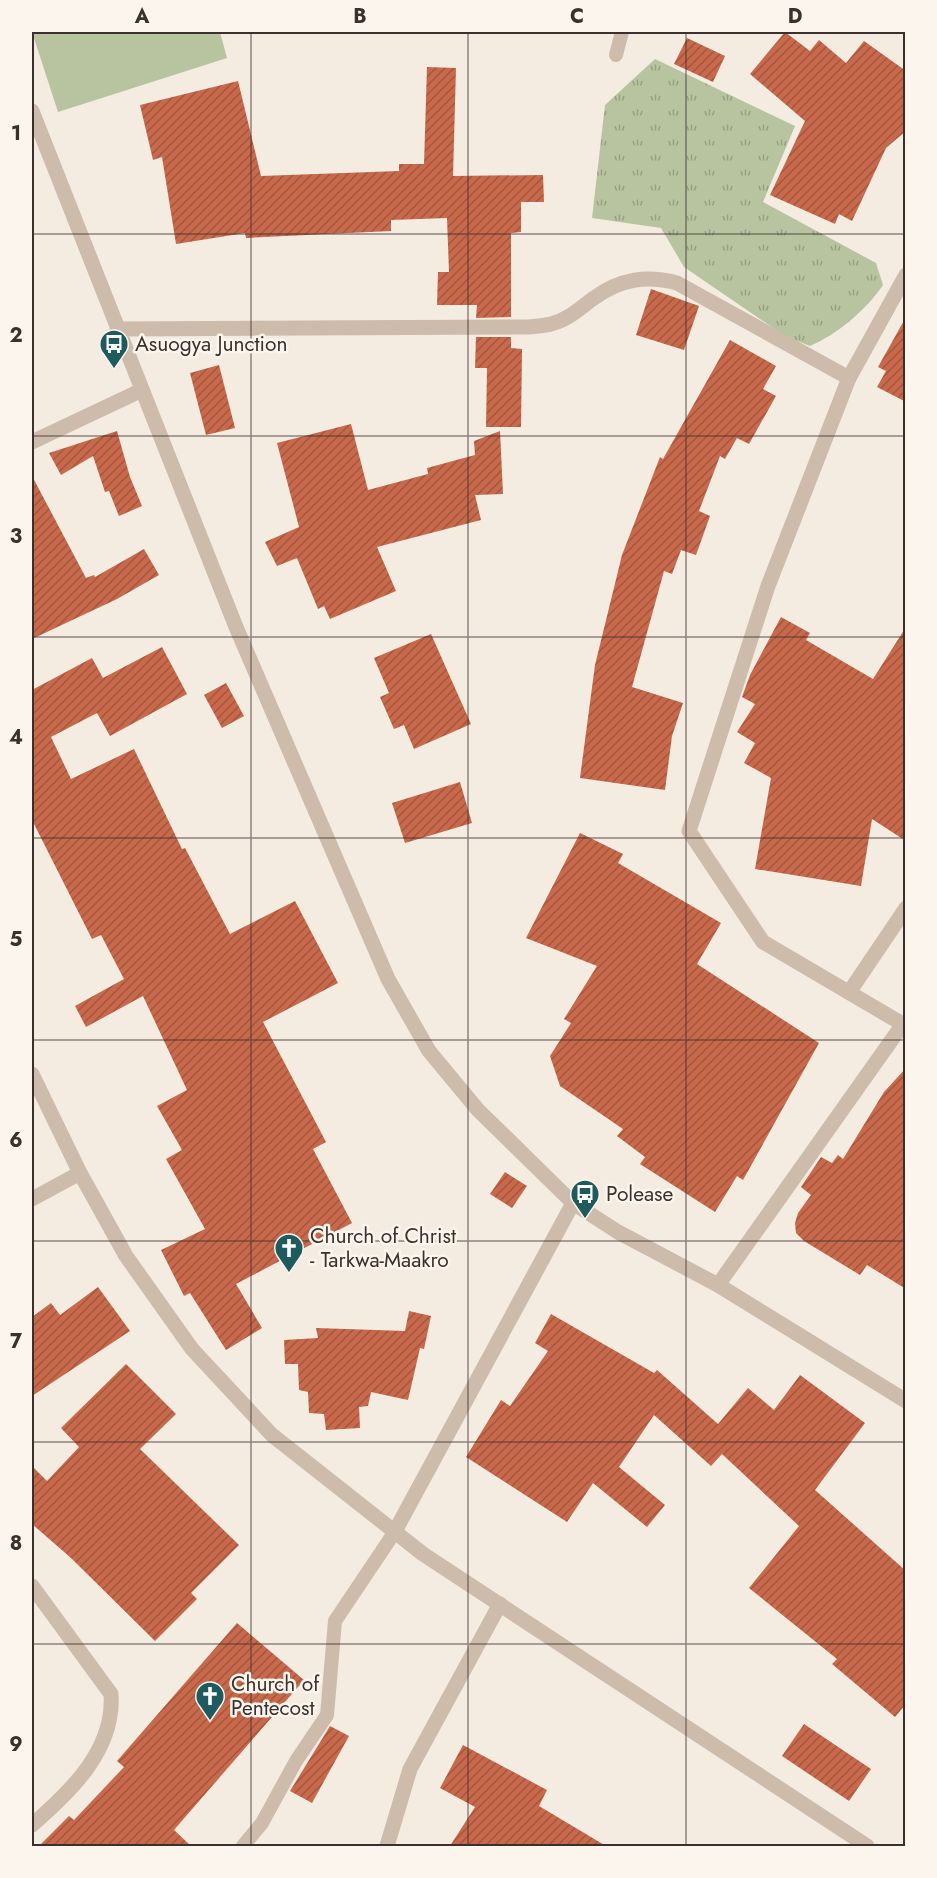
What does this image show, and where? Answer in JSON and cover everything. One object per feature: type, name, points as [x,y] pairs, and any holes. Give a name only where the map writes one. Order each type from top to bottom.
[{"type":"street","points":[[32,111],[236,627],[388,979],[429,1051],[478,1110],[573,1203],[618,1232],[718,1285],[906,1401]]},
{"type":"street","points":[[718,1285],[904,1025],[850,991],[763,942],[688,831],[768,586],[849,378],[906,275]]},
{"type":"street","points":[[117,329],[528,327],[551,324],[573,315],[604,292],[631,280],[654,277],[677,283],[849,378]]},
{"type":"street","points":[[32,442],[142,390]]},
{"type":"street","points":[[850,991],[906,908]]},
{"type":"street","points":[[32,1074],[80,1173],[126,1256],[192,1348],[272,1435],[394,1533],[867,1846]]},
{"type":"street","points":[[32,1199],[80,1173]]},
{"type":"street","points":[[394,1533],[573,1203]]},
{"type":"street","points":[[32,1825],[66,1796],[88,1767],[106,1734],[112,1712],[111,1694],[34,1593]]},
{"type":"street","points":[[387,1846],[410,1769],[500,1604]]},
{"type":"lane","points":[[616,55],[622,32]]},
{"type":"lane","points":[[243,1846],[262,1823],[296,1761],[327,1715],[335,1621],[394,1533]]},
{"type":"green space","points":[[32,32],[220,32],[227,58],[58,112]]},
{"type":"green space","points":[[655,59],[795,126],[763,202],[876,263],[883,285],[860,312],[831,335],[810,346],[785,336],[684,267],[661,228],[592,218],[605,105]]},
{"type":"building","points":[[785,32],[810,51],[819,40],[846,63],[864,41],[906,71],[906,131],[886,148],[852,221],[839,214],[835,224],[770,195],[805,121],[750,74]]},
{"type":"building","points":[[687,38],[725,56],[713,82],[674,64]]},
{"type":"building","points":[[427,67],[456,68],[453,176],[543,175],[544,202],[521,202],[521,232],[511,233],[511,317],[476,318],[477,305],[437,305],[438,272],[449,272],[447,218],[391,220],[391,231],[246,238],[245,233],[176,244],[162,157],[153,160],[140,105],[238,81],[261,176],[399,171],[399,164],[424,164]]},
{"type":"building","points":[[651,289],[699,306],[684,350],[636,335]]},
{"type":"building","points":[[906,317],[906,402],[877,387],[886,371],[878,367]]},
{"type":"building","points":[[476,337],[511,337],[511,348],[522,349],[521,427],[486,427],[487,368],[475,368]]},
{"type":"building","points":[[730,340],[776,366],[763,389],[776,396],[749,444],[737,438],[725,459],[720,456],[699,511],[710,516],[696,555],[681,550],[672,574],[664,571],[632,687],[683,703],[672,736],[665,790],[580,778],[595,665],[622,555],[660,457],[663,459]]},
{"type":"building","points":[[219,365],[235,428],[206,435],[190,373]]},
{"type":"building","points":[[351,424],[368,490],[428,474],[427,468],[475,455],[474,441],[500,431],[503,494],[475,495],[481,520],[377,547],[396,591],[330,619],[324,606],[318,609],[297,558],[277,566],[265,542],[299,527],[277,443]]},
{"type":"building","points":[[117,431],[130,477],[142,506],[119,516],[109,491],[105,492],[93,456],[61,475],[49,453]]},
{"type":"building","points":[[32,476],[86,578],[94,575],[95,577],[144,549],[159,575],[117,599],[32,639]]},
{"type":"building","points":[[781,617],[810,633],[806,640],[873,679],[906,627],[906,841],[872,819],[861,886],[755,869],[771,778],[744,763],[755,743],[737,732],[755,704],[742,697],[750,675]]},
{"type":"building","points":[[431,634],[471,724],[414,749],[404,725],[394,729],[380,697],[389,693],[374,658]]},
{"type":"building","points":[[162,647],[187,694],[110,736],[97,713],[51,737],[71,779],[134,749],[182,849],[185,848],[230,934],[295,901],[338,983],[263,1022],[326,1142],[313,1149],[352,1223],[236,1284],[262,1328],[226,1350],[190,1293],[184,1296],[161,1250],[205,1229],[166,1159],[182,1150],[157,1106],[187,1090],[143,996],[86,1027],[75,1006],[124,979],[101,935],[92,939],[32,820],[32,690],[92,658],[103,678]]},
{"type":"building","points":[[226,683],[244,716],[222,728],[204,695]]},
{"type":"building","points":[[460,782],[472,823],[405,843],[392,803]]},
{"type":"building","points":[[580,833],[623,854],[618,863],[721,923],[697,964],[819,1043],[743,1180],[737,1176],[715,1212],[640,1164],[645,1157],[617,1136],[623,1129],[560,1086],[550,1056],[571,1023],[564,1019],[597,966],[526,938]]},
{"type":"building","points":[[906,1068],[906,1289],[867,1265],[860,1275],[804,1241],[796,1233],[795,1223],[798,1213],[811,1195],[801,1187],[821,1157],[832,1163],[838,1155],[843,1159],[884,1092]]},
{"type":"building","points":[[505,1172],[527,1186],[512,1208],[490,1194]]},
{"type":"building","points":[[98,1287],[130,1331],[32,1396],[32,1317],[51,1303],[60,1315]]},
{"type":"building","points":[[409,1311],[431,1316],[424,1349],[420,1348],[408,1400],[371,1392],[368,1406],[359,1407],[360,1428],[326,1430],[324,1414],[309,1413],[308,1392],[299,1390],[298,1364],[285,1364],[284,1340],[318,1338],[316,1328],[405,1331]]},
{"type":"building","points":[[551,1314],[654,1373],[657,1370],[718,1424],[748,1388],[774,1410],[800,1375],[865,1423],[815,1490],[906,1571],[906,1704],[895,1717],[832,1664],[837,1659],[749,1588],[799,1526],[722,1454],[711,1466],[654,1415],[619,1467],[665,1505],[647,1527],[593,1483],[567,1522],[466,1457],[501,1400],[510,1406],[548,1351],[535,1343]]},
{"type":"building","points":[[126,1364],[176,1414],[140,1449],[239,1545],[191,1593],[197,1599],[155,1641],[71,1558],[32,1524],[32,1466],[47,1481],[79,1447],[61,1428]]},
{"type":"building","name":"Church of Pentecost","points":[[237,1623],[304,1680],[174,1830],[191,1846],[39,1846],[69,1816],[74,1820],[124,1767],[117,1761]]},
{"type":"building","points":[[804,1724],[871,1769],[849,1801],[782,1756]]},
{"type":"building","points":[[330,1726],[349,1736],[312,1803],[290,1791]]},
{"type":"building","points":[[463,1745],[547,1790],[539,1806],[606,1846],[450,1846],[475,1807],[440,1788]]},
{"type":"place","name":"Asuogya Junction","points":[[114,370]]},
{"type":"place","name":"Polease","points":[[585,1220]]},
{"type":"place","name":"Church of Christ - Tarkwa-Maakro","points":[[289,1274]]},
{"type":"place","name":"Church of Pentecost","points":[[210,1722]]}]
